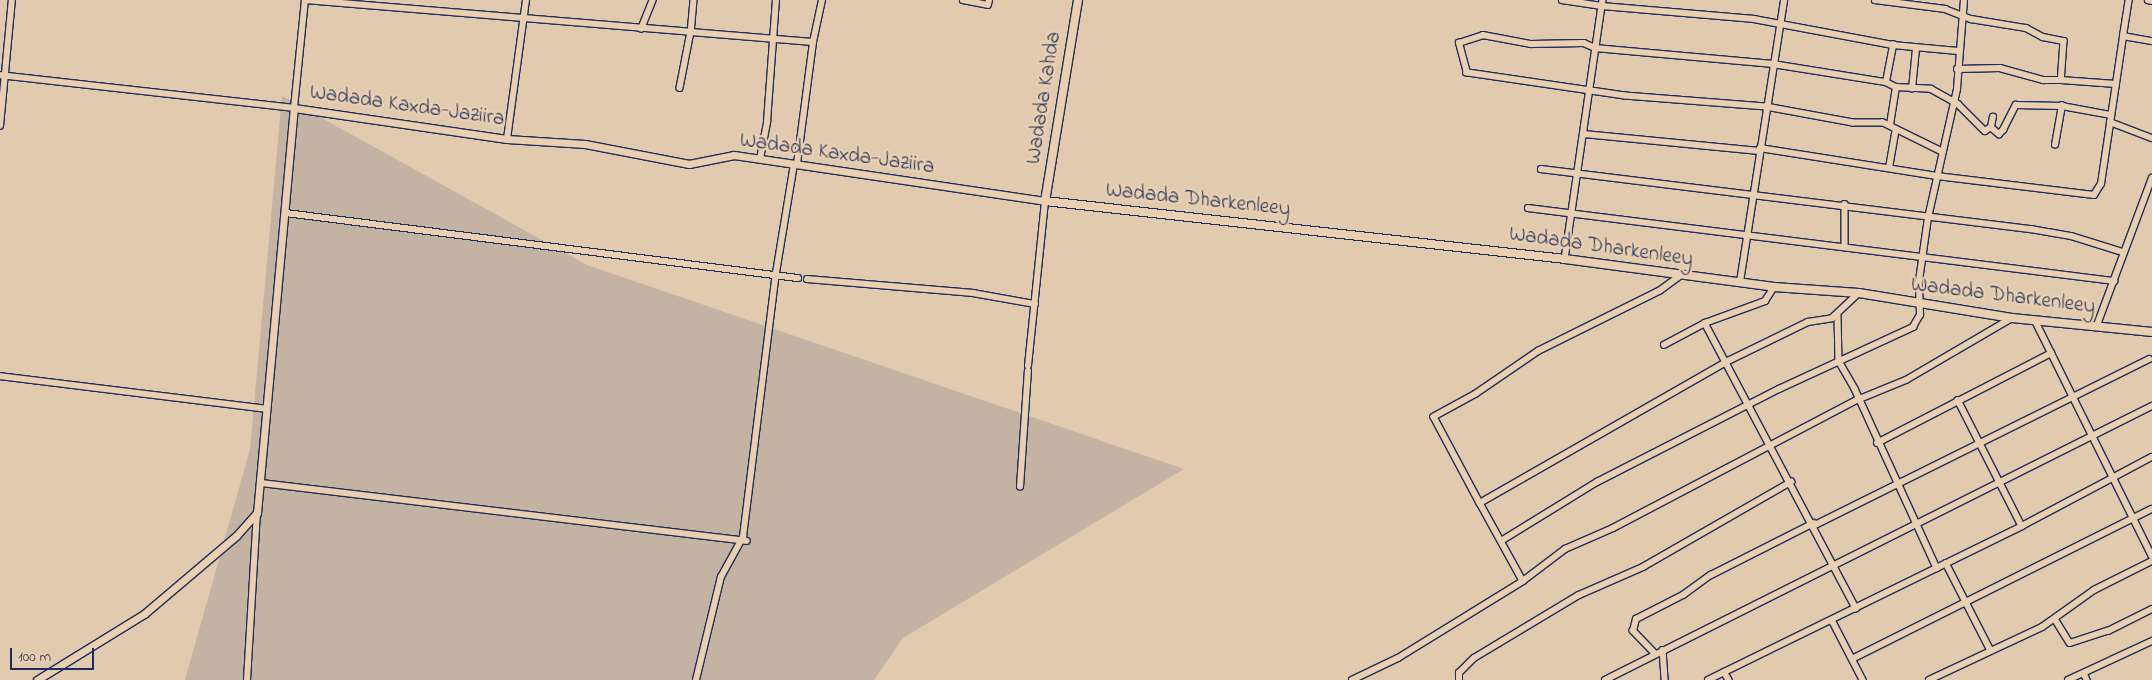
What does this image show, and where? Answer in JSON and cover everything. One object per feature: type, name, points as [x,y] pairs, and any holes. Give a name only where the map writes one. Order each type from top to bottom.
[{"type":"main road","name":"Wadada Kahda","points":[[1045,201],[1078,0]]},
{"type":"main road","name":"Wadada Dharkenleey","points":[[1045,201],[1565,258],[1774,287],[1859,293],[2012,318],[2152,332]]},
{"type":"street","points":[[0,126],[2,75],[12,0]]},
{"type":"street","points":[[2,75],[294,108],[305,0],[813,42]]},
{"type":"street","points":[[506,139],[526,0]]},
{"type":"street","points":[[641,29],[654,0]]},
{"type":"street","points":[[680,88],[691,32],[694,0]]},
{"type":"street","points":[[760,159],[772,71],[771,38],[776,0]]},
{"type":"street","points":[[696,680],[705,652],[710,612],[744,526],[776,273],[795,164],[813,42],[822,0]]},
{"type":"street","points":[[963,0],[988,5],[989,0]]},
{"type":"street","points":[[1562,0],[1602,3],[1778,25],[1893,45],[1958,51]]},
{"type":"street","points":[[1740,282],[1778,25],[1784,0]]},
{"type":"street","points":[[1875,0],[2026,28],[2064,41],[2062,80]]},
{"type":"street","points":[[1501,541],[1597,482],[1750,403],[1914,328],[1920,315],[1918,303],[1928,218],[1953,101],[1964,0]]},
{"type":"street","points":[[1584,134],[1760,150],[1936,176],[2094,195],[2101,184],[2130,0]]},
{"type":"street","points":[[2148,0],[2152,1]]},
{"type":"street","points":[[1565,258],[1569,216],[1584,134],[1588,91],[1602,3]]},
{"type":"street","points":[[1942,152],[1896,130],[1890,125],[1853,123],[1766,107],[1588,91],[1467,73],[1459,43],[1482,35],[1531,44],[1584,43],[1595,48],[1772,64],[1886,82],[1896,87],[1932,89],[1953,101],[1985,131],[1991,127],[1993,116]]},
{"type":"street","points":[[2123,36],[2152,41]]},
{"type":"street","points":[[1886,82],[1893,45]]},
{"type":"street","points":[[1912,88],[1916,48]]},
{"type":"street","points":[[1957,69],[2000,68],[2062,80],[2116,84]]},
{"type":"street","points":[[1890,125],[1896,87]]},
{"type":"street","points":[[1991,127],[1998,134],[2016,105],[2062,106],[2111,115]]},
{"type":"street","points":[[2055,144],[2062,106]]},
{"type":"street","name":"Wadada Kaxda-Jaziira","points":[[257,513],[262,483],[294,108],[506,139],[585,144],[689,164],[734,156],[1045,201]]},
{"type":"street","points":[[2110,122],[2152,138]]},
{"type":"street","points":[[1889,168],[1896,130]]},
{"type":"street","points":[[1541,169],[1545,172],[1560,169],[1576,176],[1753,192],[1845,204],[1928,218],[2071,236],[2123,252]]},
{"type":"street","points":[[2097,326],[2123,252],[2150,192],[2152,178]]},
{"type":"street","points":[[1020,488],[1028,369],[1045,201]]},
{"type":"street","points":[[1845,204],[1845,247]]},
{"type":"street","points":[[1528,208],[1569,216],[1746,235],[1922,259],[2114,281]]},
{"type":"street","points":[[286,213],[776,273],[798,278]]},
{"type":"street","points":[[1523,581],[1434,417],[1476,394],[1539,351],[1660,291],[1682,275]]},
{"type":"street","points":[[807,279],[973,293],[1029,306],[1035,304]]},
{"type":"street","points":[[1664,345],[1705,323],[1764,301],[1774,287]]},
{"type":"street","points":[[1480,503],[1728,361],[1808,322],[1838,314],[1859,293]]},
{"type":"street","points":[[1838,314],[1839,362],[1855,389],[1857,400],[1918,525],[1936,568]]},
{"type":"street","points":[[1352,680],[1398,658],[1523,581],[1565,549],[1857,400],[1906,380],[2012,318]]},
{"type":"street","points":[[2035,320],[2152,556]]},
{"type":"street","points":[[1705,323],[1728,361],[1856,608]]},
{"type":"street","points":[[1877,443],[2050,353]]},
{"type":"street","points":[[1655,654],[1632,631],[1636,619],[1683,595],[1711,575],[1814,524],[1898,486],[1982,441],[2150,359]]},
{"type":"street","points":[[0,376],[267,409]]},
{"type":"street","points":[[1958,400],[1982,441],[2022,526]]},
{"type":"street","points":[[1605,680],[1834,563],[1918,525],[2091,435],[2152,406]]},
{"type":"street","points":[[1708,680],[2022,526],[2113,474],[2152,457]]},
{"type":"street","points":[[1460,680],[1459,673],[1474,658],[1579,596],[1643,567],[1792,482]]},
{"type":"street","points":[[262,483],[738,542],[747,541]]},
{"type":"street","points":[[1852,659],[1963,602],[2152,510]]},
{"type":"street","points":[[37,680],[144,614],[236,536],[257,513]]},
{"type":"street","points":[[247,680],[257,513]]},
{"type":"street","points":[[1929,680],[1990,649],[2055,620],[2066,607],[2152,561]]},
{"type":"street","points":[[1946,564],[1963,602],[1990,649]]},
{"type":"street","points":[[2055,620],[2070,643],[2108,632],[2152,608]]},
{"type":"street","points":[[1832,620],[1864,680]]},
{"type":"street","points":[[2068,680],[2152,641]]},
{"type":"street","points":[[1663,650],[1664,680]]},
{"type":"street","points":[[1724,672],[1729,680]]},
{"type":"street","points":[[2084,673],[2087,680]]},
{"type":"shaded area","points":[[282,96],[587,265],[1184,469],[903,638],[874,680],[185,680],[250,449]]}]
